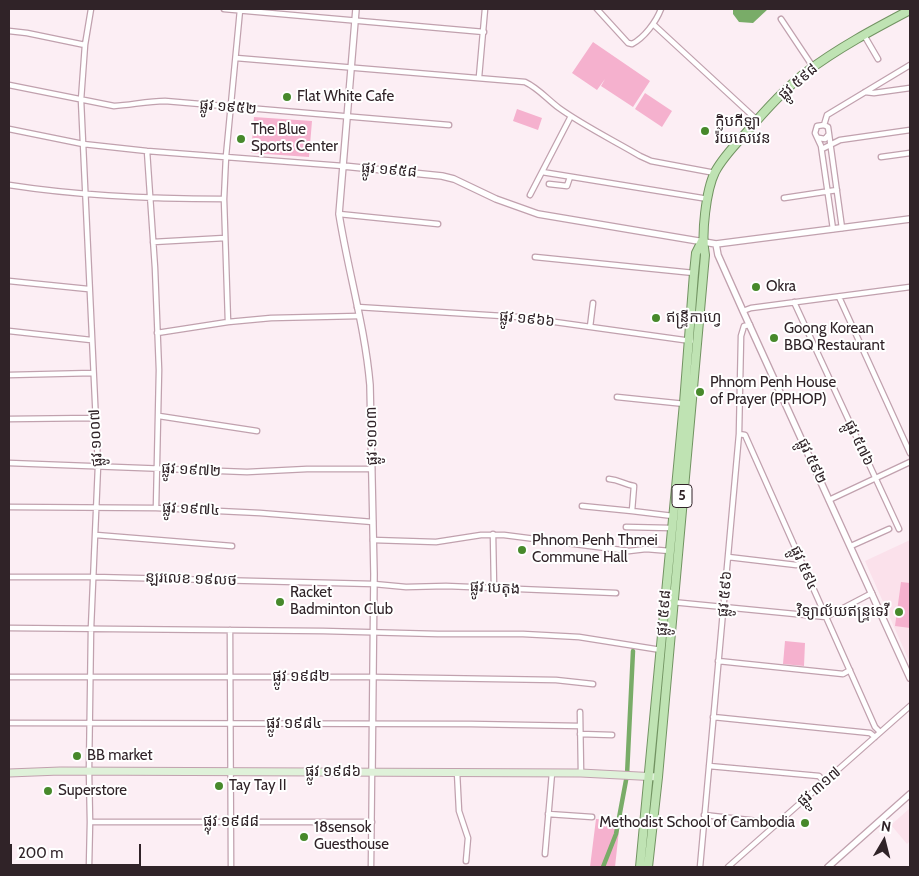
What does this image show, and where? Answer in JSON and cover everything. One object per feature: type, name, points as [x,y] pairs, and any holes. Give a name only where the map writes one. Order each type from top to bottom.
[{"type":"main road","name":"ផ្លូវ ៥៩៨","points":[[640,867],[658,777],[669,601],[692,341],[696,253],[702,241],[708,199],[715,173],[726,156],[757,120],[803,74],[864,35],[910,10]]},
{"type":"main road","name":"ផ្លូវ ៥៩៨","points":[[692,341],[705,255],[702,241]]},
{"type":"main road","name":"ផ្លូវ ៥៩៨","points":[[648,867],[649,776],[661,650],[669,601],[672,516],[687,404]]},
{"type":"main road","name":"ផ្លូវ ១៩៨៦","points":[[9,773],[89,771],[457,772],[622,774],[658,777]]},
{"type":"street","name":"ផ្លូវ ១០០៧","points":[[89,867],[91,628],[98,466],[80,100],[85,45],[91,9]]},
{"type":"street","points":[[224,9],[484,32]]},
{"type":"street","name":"ផ្លូវ ១០០៣","points":[[356,9],[339,214],[368,356],[370,385],[374,584],[371,867]]},
{"type":"street","points":[[479,78],[485,9]]},
{"type":"street","points":[[597,9],[628,43],[632,44],[653,24],[661,9]]},
{"type":"street","points":[[228,322],[224,199],[226,156],[240,10]]},
{"type":"street","points":[[781,19],[813,68]]},
{"type":"street","points":[[653,24],[757,120]]},
{"type":"street","points":[[9,31],[85,45]]},
{"type":"street","points":[[864,35],[878,59]]},
{"type":"street","points":[[236,58],[525,82],[533,86],[571,116],[651,161],[715,173]]},
{"type":"street","points":[[824,124],[827,115],[910,65]]},
{"type":"street","name":"ផ្លូវ ១៩៥២","points":[[9,85],[114,106],[165,101],[449,126]]},
{"type":"street","points":[[864,91],[874,93],[910,88]]},
{"type":"street","points":[[530,195],[571,116]]},
{"type":"street","points":[[824,124],[828,127],[842,228]]},
{"type":"street","points":[[824,124],[816,128],[815,135],[819,138],[822,149],[834,229]]},
{"type":"street","name":"ផ្លូវ ១៩៥៨","points":[[9,130],[83,144],[147,151],[226,156],[442,176],[454,179],[496,199],[538,214],[716,244],[910,219]]},
{"type":"street","points":[[822,149],[840,140],[910,130]]},
{"type":"street","points":[[819,138],[825,139],[829,134]]},
{"type":"street","points":[[147,151],[157,333],[159,416],[156,508]]},
{"type":"street","points":[[881,157],[910,153]]},
{"type":"street","points":[[542,172],[708,199]]},
{"type":"street","points":[[549,184],[567,186],[570,177]]},
{"type":"street","points":[[9,185],[151,199],[224,199]]},
{"type":"street","points":[[784,198],[837,190]]},
{"type":"street","points":[[339,214],[438,224]]},
{"type":"street","points":[[153,242],[225,238]]},
{"type":"street","name":"ផ្លូវ ៥៩២","points":[[716,244],[718,255],[743,311],[910,678]]},
{"type":"street","points":[[535,257],[694,273]]},
{"type":"street","points":[[9,280],[88,289]]},
{"type":"street","points":[[743,311],[751,308],[910,287]]},
{"type":"street","points":[[839,296],[910,453]]},
{"type":"street","name":"ផ្លូវ ៥៧៦","points":[[794,302],[899,529]]},
{"type":"street","points":[[590,327],[593,303]]},
{"type":"street","name":"ផ្លូវ ១៩៦៦","points":[[357,307],[519,317],[692,341]]},
{"type":"street","points":[[157,333],[228,322],[272,318],[359,316]]},
{"type":"street","name":"ផ្លូវ ៥៩៦","points":[[700,867],[739,434],[741,336],[744,326],[750,325]]},
{"type":"street","points":[[9,331],[91,340]]},
{"type":"street","points":[[9,374],[93,373]]},
{"type":"street","points":[[616,397],[687,404]]},
{"type":"street","points":[[159,416],[257,431]]},
{"type":"street","points":[[9,419],[95,418]]},
{"type":"street","name":"ផ្លូវ ៥៩៤","points":[[739,434],[745,435],[875,727],[880,732]]},
{"type":"street","points":[[829,500],[910,462]]},
{"type":"street","name":"ផ្លូវ ១៩៧២","points":[[9,463],[247,472],[307,469],[372,470]]},
{"type":"street","points":[[608,479],[620,480],[624,484],[634,486],[632,511]]},
{"type":"street","points":[[582,506],[672,516]]},
{"type":"street","name":"ផ្លូវ ១៩៧៤","points":[[9,507],[156,508],[260,512],[373,522]]},
{"type":"street","points":[[626,527],[672,528]]},
{"type":"street","points":[[850,546],[889,529]]},
{"type":"street","points":[[96,534],[232,546]]},
{"type":"street","points":[[373,540],[436,542],[493,534],[629,551],[646,549],[670,550]]},
{"type":"street","points":[[493,534],[494,588]]},
{"type":"street","points":[[728,558],[796,565],[802,563]]},
{"type":"street","name":"ន្ឡរលេខ ១៩លថ","points":[[9,577],[94,577],[374,584]]},
{"type":"street","name":"ផ្លូវ បេតុង","points":[[374,584],[406,587],[446,586],[616,594]]},
{"type":"street","points":[[669,601],[826,617],[872,593]]},
{"type":"street","points":[[9,628],[523,634],[579,637],[661,650]]},
{"type":"street","points":[[230,630],[231,867]]},
{"type":"street","points":[[718,661],[843,674],[850,670]]},
{"type":"street","name":"ផ្លូវ ១៩៨២","points":[[9,677],[373,677],[556,680],[593,684]]},
{"type":"street","name":"ផ្លូវ ៣១៧","points":[[728,867],[910,706]]},
{"type":"street","points":[[580,712],[581,773]]},
{"type":"street","points":[[713,718],[870,733],[875,737]]},
{"type":"street","name":"ផ្លូវ ១៩៨៤","points":[[9,723],[580,726]]},
{"type":"street","points":[[580,734],[612,735]]},
{"type":"street","points":[[709,766],[819,776],[824,782]]},
{"type":"street","points":[[457,772],[458,811],[468,838],[466,861]]},
{"type":"street","points":[[545,854],[552,773]]},
{"type":"street","points":[[828,867],[910,794]]},
{"type":"street","points":[[548,814],[592,817]]},
{"type":"street","points":[[704,815],[767,822],[773,827]]},
{"type":"street","name":"ផ្លុវ ១៩៨៨","points":[[90,822],[372,822]]},
{"type":"shaded area","points":[[733,9],[768,9],[753,23],[739,22],[733,14]]},
{"type":"shaded area","points":[[593,42],[650,81],[633,107],[601,86],[605,79],[597,90],[572,73]]},
{"type":"shaded area","points":[[645,93],[672,111],[662,127],[635,109]]},
{"type":"shaded area","points":[[517,109],[542,118],[538,130],[513,121]]},
{"type":"shaded area","points":[[254,117],[312,121],[309,157],[251,153]]},
{"type":"shaded area","name":"វិទ្យាល័យឥន្រ្ទទេវី","points":[[910,540],[910,663],[865,561]]},
{"type":"shaded area","points":[[901,582],[910,583],[910,628],[895,626]]},
{"type":"shaded area","points":[[785,641],[805,643],[804,666],[783,664]]},
{"type":"shaded area","points":[[910,808],[910,841],[907,844],[891,825]]},
{"type":"shaded area","points":[[596,819],[620,821],[615,867],[590,867]]},
{"type":"waterway","points":[[603,867],[616,834],[627,775],[633,651]]},
{"type":"place","name":"Flat White Cafe","points":[[287,97]]},
{"type":"place","name":"ក្លិបកីឡា រ៉យសេវេន","points":[[705,131]]},
{"type":"place","name":"The Blue Sports Center","points":[[241,139]]},
{"type":"place","name":"Okra","points":[[756,287]]},
{"type":"place","name":"ឥន្ទ្រីកាហ្វេ","points":[[656,318]]},
{"type":"place","name":"Goong Korean BBQ Restaurant","points":[[774,338]]},
{"type":"place","name":"Phnom Penh House of Prayer (PPHOP)","points":[[700,392]]},
{"type":"place","name":"Phnom Penh Thmei Commune Hall","points":[[522,550]]},
{"type":"place","name":"Racket Badminton Club","points":[[280,602]]},
{"type":"place","name":"វិទ្យាល័យឥន្រ្ទទេវី","points":[[899,612]]},
{"type":"place","name":"BB market","points":[[77,756]]},
{"type":"place","name":"Tay Tay II","points":[[219,786]]},
{"type":"place","name":"Superstore","points":[[48,791]]},
{"type":"place","name":"Methodist School of Cambodia","points":[[805,823]]},
{"type":"place","name":"18sensok Guesthouse","points":[[304,837]]}]
